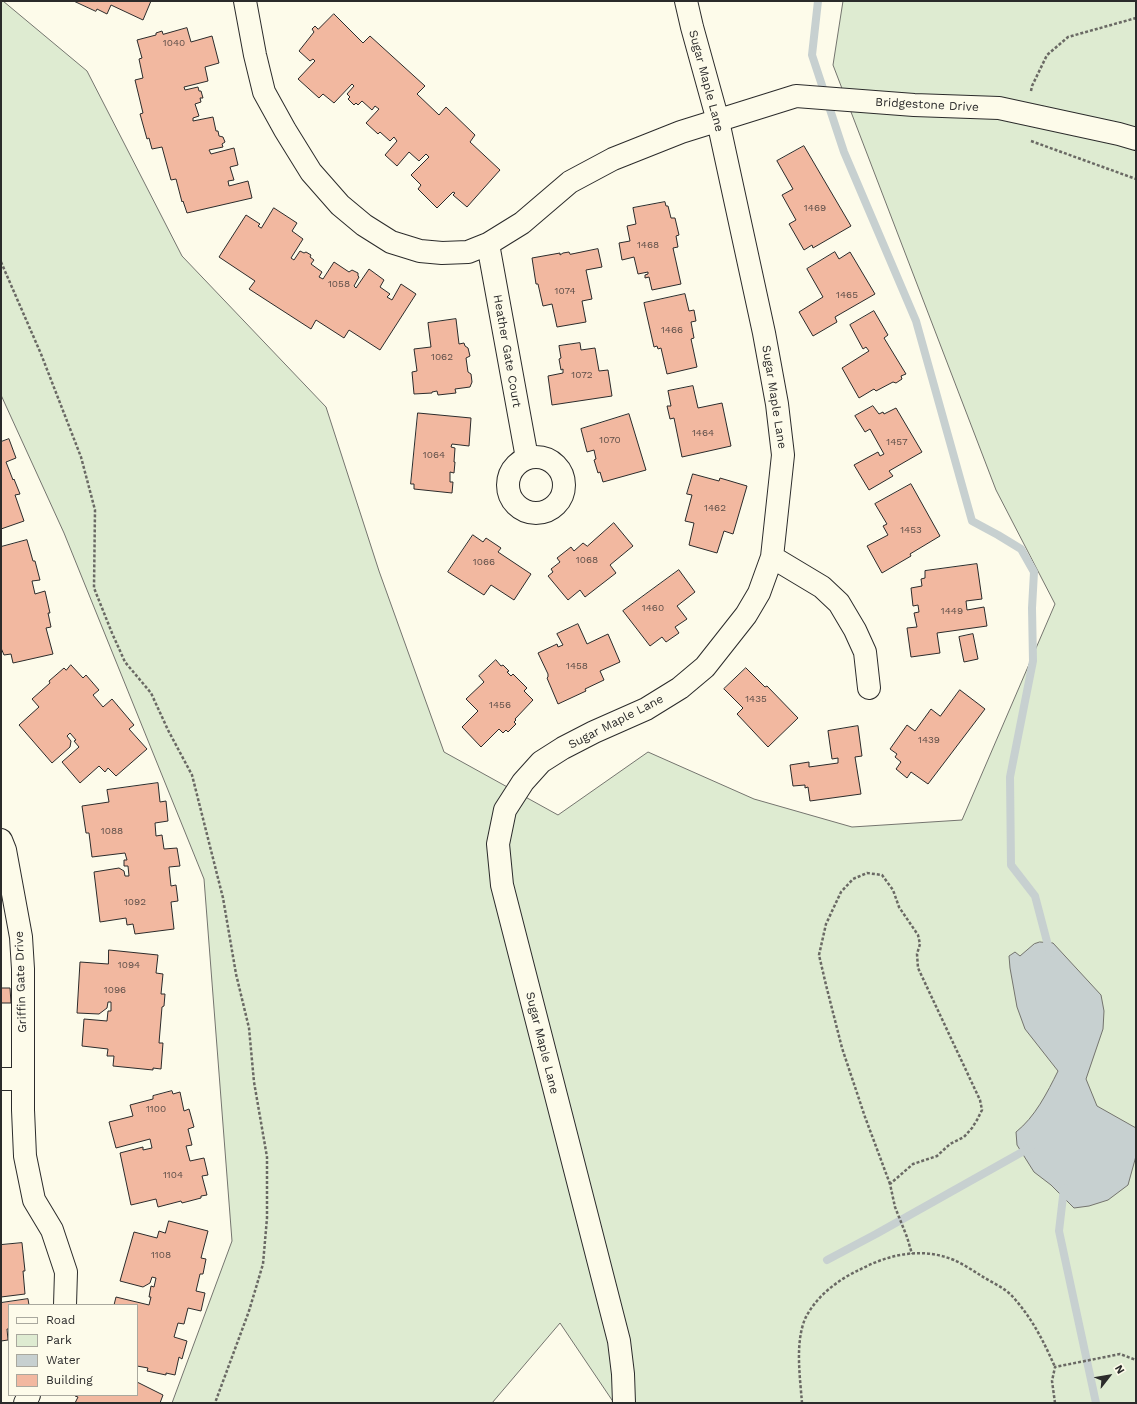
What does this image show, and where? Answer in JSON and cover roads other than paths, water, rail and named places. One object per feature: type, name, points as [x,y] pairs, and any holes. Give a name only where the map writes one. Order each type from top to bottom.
[{"type":"street","name":"Bridgestone Drive","points":[[244,1],[254,55],[264,92],[311,172],[340,205],[364,225],[391,242],[420,251],[442,253],[468,252],[488,244],[522,223],[570,182],[613,159],[681,132],[796,96],[947,107],[999,108],[1136,139]]},
{"type":"street","name":"Sugar Maple Lane","points":[[624,1403],[624,1374],[619,1341],[502,885],[498,844],[504,810],[522,782],[541,762],[563,748],[594,732],[646,708],[680,688],[705,667],[746,615],[759,593],[772,558],[783,455],[777,404],[764,333],[718,121],[686,1]]},
{"type":"street","name":"Heather Gate Court","points":[[488,244],[527,458]]},
{"type":"street","points":[[772,558],[822,587],[839,604],[855,630],[865,652],[869,688]]},
{"type":"street","name":"Griffin Gate Drive","points":[[1,840],[5,850],[21,937],[23,969],[23,1079]]},
{"type":"street","points":[[1,1079],[23,1079],[22,1110],[25,1156],[34,1200],[52,1230],[66,1272],[65,1304]]},
{"type":"water","points":[[1040,942],[1053,943],[1101,995],[1104,1011],[1103,1029],[1086,1079],[1097,1106],[1136,1128],[1136,1156],[1128,1185],[1108,1200],[1089,1206],[1074,1208],[1051,1185],[1034,1172],[1017,1145],[1016,1132],[1035,1112],[1058,1071],[1025,1029],[1017,1007],[1010,968],[1009,956],[1015,952],[1020,956],[1034,944]]},
{"type":"waterway","points":[[818,1],[812,55],[844,152],[916,321],[972,521],[1021,549],[1034,572],[1032,608],[1033,661],[1010,777],[1011,865],[1035,896],[1050,953]]},
{"type":"waterway","points":[[827,1260],[1031,1147]]},
{"type":"waterway","points":[[1064,1188],[1059,1231],[1096,1403]]}]
